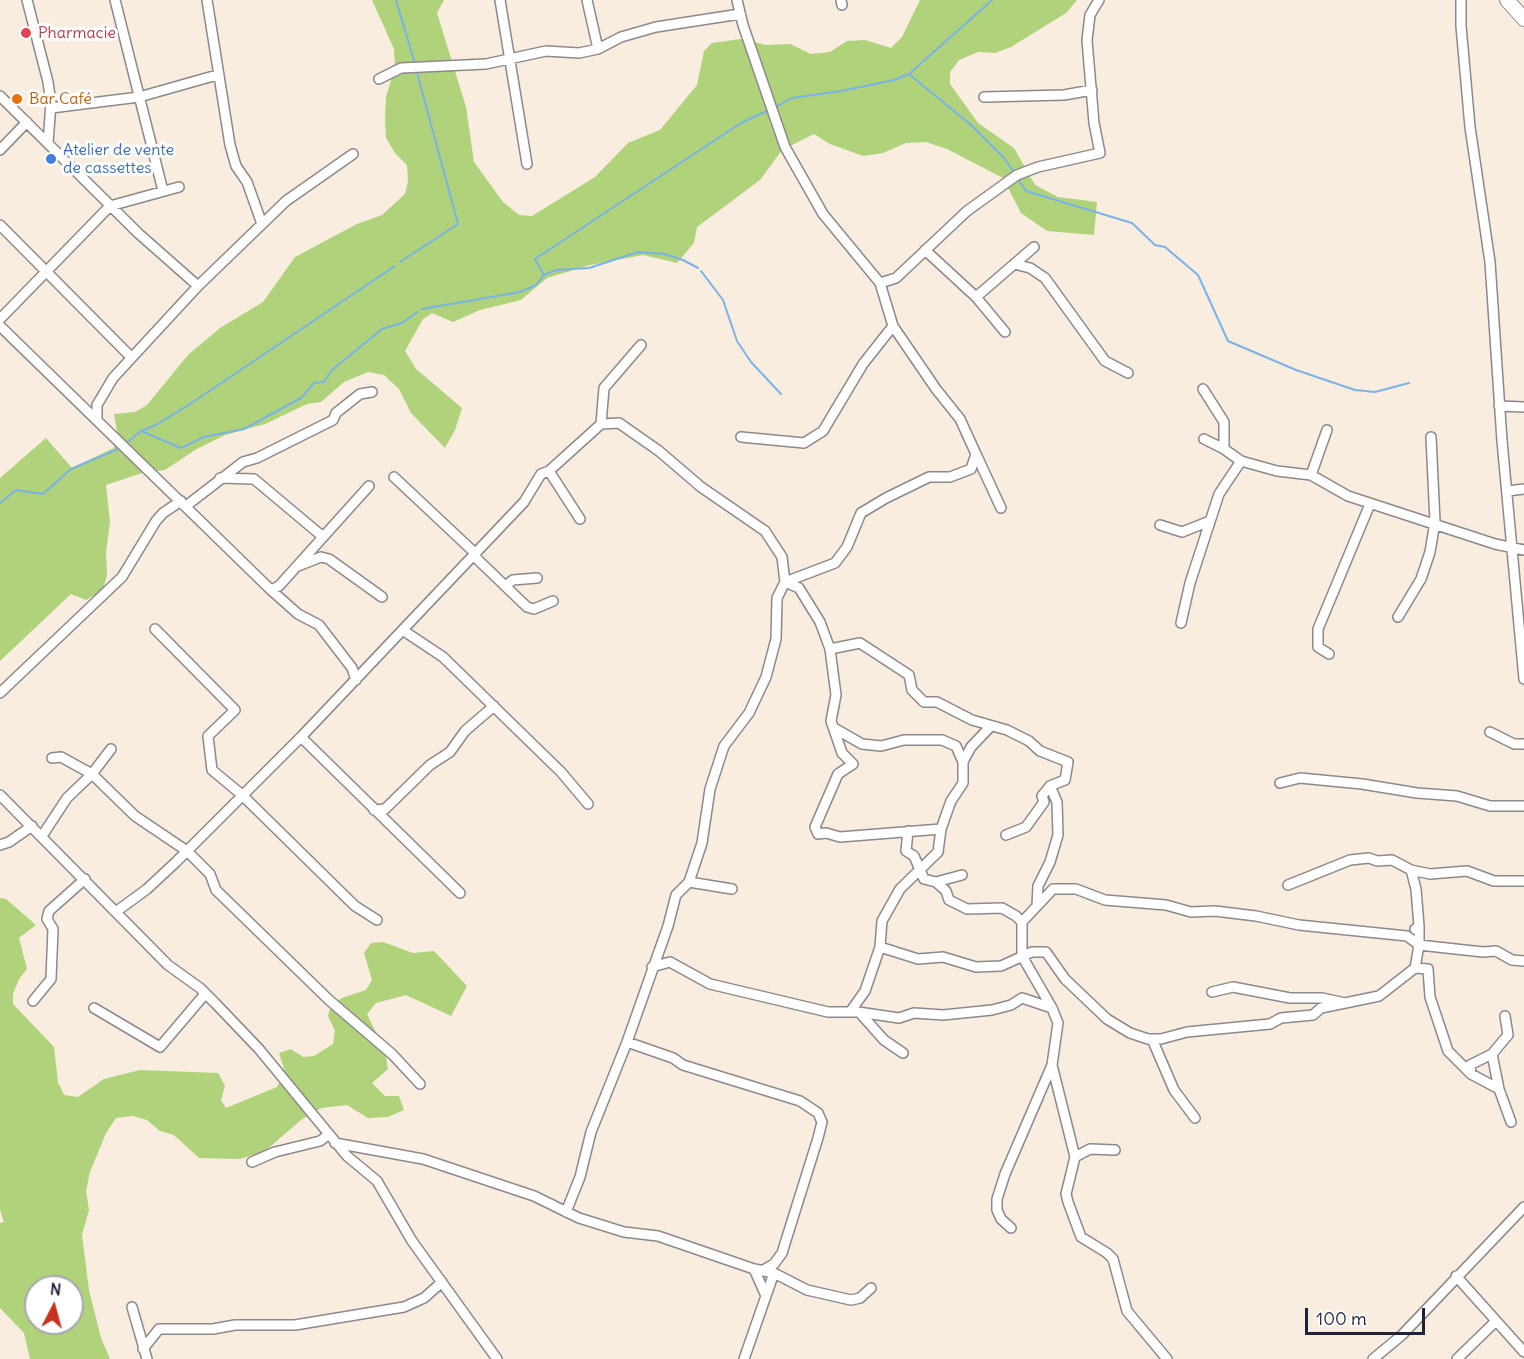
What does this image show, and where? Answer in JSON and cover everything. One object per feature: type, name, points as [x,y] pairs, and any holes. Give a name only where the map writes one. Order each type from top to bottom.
[{"type":"highway","points":[[1507,0],[1524,19]]},
{"type":"street","points":[[27,0],[48,82],[51,108],[48,143]]},
{"type":"street","points":[[115,0],[163,191]]},
{"type":"street","points":[[207,0],[217,75],[236,166],[247,182],[262,224]]},
{"type":"street","points":[[500,0],[527,164]]},
{"type":"street","points":[[587,0],[598,49]]},
{"type":"street","points":[[737,0],[768,101],[785,147],[818,206],[852,253],[879,283],[893,326],[936,389],[960,419],[1001,508]]},
{"type":"street","points":[[879,283],[896,278],[967,211],[1017,175],[1038,167],[1100,153],[1087,40],[1090,15],[1099,0]]},
{"type":"street","points":[[1461,0],[1461,26],[1470,127],[1485,211],[1490,262],[1512,549],[1522,622],[1524,679]]},
{"type":"street","points":[[379,79],[401,68],[486,64],[546,51],[579,53],[598,49],[621,37],[656,27],[740,14]]},
{"type":"street","points":[[51,108],[139,97],[217,75]]},
{"type":"street","points":[[984,97],[1064,95],[1092,90]]},
{"type":"street","points":[[0,96],[110,206],[198,286]]},
{"type":"street","points":[[0,150],[27,122]]},
{"type":"street","points":[[97,420],[97,405],[101,394],[131,357],[198,286],[286,201],[353,154]]},
{"type":"street","points":[[0,319],[110,206],[179,187]]},
{"type":"street","points":[[0,225],[131,357]]},
{"type":"street","points":[[976,297],[1034,247]]},
{"type":"street","points":[[925,250],[976,297],[1005,332]]},
{"type":"street","points":[[1014,264],[1030,268],[1045,278],[1105,361],[1128,373]]},
{"type":"street","points":[[0,326],[271,590],[298,614],[320,625],[352,668],[356,680]]},
{"type":"street","points":[[741,437],[804,443],[823,431],[863,364],[893,326]]},
{"type":"street","points":[[602,424],[604,388],[641,345]]},
{"type":"street","points":[[1203,389],[1224,422],[1224,449]]},
{"type":"street","points":[[0,693],[122,577],[163,513],[183,504],[243,462],[257,458],[333,420],[336,413],[360,394],[372,392]]},
{"type":"street","points":[[1500,406],[1524,407]]},
{"type":"street","points":[[117,911],[147,889],[187,851],[404,631],[524,502],[541,474],[549,471],[602,424],[619,423],[659,451],[701,487],[765,531],[782,557],[785,582],[777,598],[776,639],[766,677],[749,713],[724,746],[710,789],[702,843],[689,882],[676,895],[627,1042],[601,1103],[580,1177],[566,1212]]},
{"type":"street","points":[[1311,475],[1327,430]]},
{"type":"street","points":[[1398,617],[1421,579],[1430,552],[1435,522],[1431,437]]},
{"type":"street","points":[[1204,440],[1224,449],[1241,461],[1277,471],[1311,475],[1348,496],[1370,504],[1435,522],[1512,549],[1524,550]]},
{"type":"street","points":[[785,582],[835,563],[847,546],[861,513],[929,477],[950,477],[971,469],[976,454]]},
{"type":"street","points":[[1181,622],[1190,584],[1219,494],[1241,461]]},
{"type":"street","points":[[549,471],[580,519]]},
{"type":"street","points":[[394,477],[527,607],[534,609],[553,601]]},
{"type":"street","points":[[220,478],[254,479],[322,536]]},
{"type":"street","points":[[271,590],[279,586],[369,486]]},
{"type":"street","points":[[1508,491],[1524,489]]},
{"type":"street","points":[[1329,654],[1317,647],[1318,629],[1370,504]]},
{"type":"street","points":[[1160,525],[1182,532],[1210,521]]},
{"type":"street","points":[[296,567],[321,557],[329,559],[382,597]]},
{"type":"street","points":[[505,586],[513,579],[537,578]]},
{"type":"street","points":[[785,582],[799,588],[820,622],[830,649],[836,695],[831,721],[842,753],[853,764],[838,774],[815,826],[818,834],[826,832],[840,837],[940,829]]},
{"type":"street","points":[[155,629],[235,710],[208,736],[213,770],[241,794],[355,906],[377,920]]},
{"type":"street","points":[[404,631],[443,657],[494,706],[588,804]]},
{"type":"street","points":[[830,649],[860,643],[909,675],[912,690],[924,702],[937,702],[990,727],[1007,730],[1029,741],[1040,751],[1068,762],[1065,780],[1050,786],[1042,796],[1044,802]]},
{"type":"street","points":[[374,810],[385,809],[430,765],[450,753],[465,731],[494,706]]},
{"type":"street","points":[[963,762],[971,747],[990,727]]},
{"type":"street","points":[[834,728],[862,744],[881,746],[904,740],[942,740],[956,746],[963,762],[963,783],[951,801],[940,829],[938,852],[900,890],[882,921],[880,947],[865,991],[854,1012]]},
{"type":"street","points":[[1490,732],[1514,744],[1524,744]]},
{"type":"street","points":[[301,737],[460,893]]},
{"type":"street","points":[[42,836],[67,798],[92,774],[111,749]]},
{"type":"street","points":[[52,758],[61,757],[92,774],[135,816],[187,851],[210,874],[216,890],[329,1000],[392,1054],[420,1084]]},
{"type":"street","points":[[1280,783],[1300,778],[1456,796],[1490,806],[1524,806]]},
{"type":"street","points":[[1037,906],[1038,886],[1050,862],[1058,835],[1057,802],[1050,786]]},
{"type":"street","points":[[0,795],[168,965],[205,993],[259,1049],[335,1143],[377,1181],[412,1241],[497,1359]]},
{"type":"street","points":[[1044,802],[1057,802]]},
{"type":"street","points":[[1006,835],[1026,827],[1044,802]]},
{"type":"street","points":[[0,845],[9,842],[32,826]]},
{"type":"street","points":[[908,831],[906,851],[914,856],[924,879],[936,882],[946,891],[949,900],[967,909],[1002,908],[1022,922]]},
{"type":"street","points":[[1288,885],[1350,860],[1369,858],[1377,861],[1392,860],[1411,870],[1430,874],[1467,871],[1494,881],[1524,881]]},
{"type":"street","points":[[880,947],[918,959],[943,957],[976,967],[1001,966],[1022,956],[1046,952],[1065,979],[1107,1019],[1130,1033],[1152,1039],[1187,1032],[1270,1024],[1281,1018],[1313,1015],[1321,1008],[1348,1004],[1365,997],[1379,996],[1415,968],[1419,945],[1419,926],[1416,889],[1411,870]]},
{"type":"street","points":[[1043,873],[1053,890]]},
{"type":"street","points":[[1416,889],[1430,874]]},
{"type":"street","points":[[936,882],[962,875]]},
{"type":"street","points":[[33,1001],[51,979],[53,929],[47,919],[49,911],[85,879]]},
{"type":"street","points":[[689,882],[732,890]]},
{"type":"street","points":[[1011,1228],[1001,1219],[997,1210],[997,1199],[1005,1174],[1052,1065],[1058,1023],[1052,1008],[1022,956],[1022,922],[1053,890],[1076,889],[1105,900],[1166,905],[1191,912],[1215,911],[1256,916],[1299,925],[1407,936],[1419,945],[1483,952],[1496,951],[1512,960],[1524,961]]},
{"type":"street","points":[[1407,936],[1419,926]]},
{"type":"street","points":[[660,945],[670,962],[710,984],[828,1012],[854,1012],[899,1018],[914,1013],[943,1015],[992,1010],[1011,1005],[1022,998],[1052,1008]]},
{"type":"street","points":[[652,967],[670,962]]},
{"type":"street","points":[[1415,968],[1428,969],[1430,997],[1448,1051],[1499,1089]]},
{"type":"street","points":[[1212,992],[1233,987],[1290,998],[1322,998],[1348,1004]]},
{"type":"street","points":[[94,1008],[160,1047],[205,993]]},
{"type":"street","points":[[854,1012],[864,1015],[885,1040],[903,1053]]},
{"type":"street","points":[[1467,1067],[1492,1054],[1508,1035],[1505,1016]]},
{"type":"street","points":[[1152,1039],[1174,1090],[1195,1118]]},
{"type":"street","points":[[627,1042],[658,1052],[683,1065],[800,1101],[818,1113],[822,1122],[818,1138],[782,1253],[774,1264],[758,1270]]},
{"type":"street","points":[[1492,1054],[1499,1089],[1511,1122]]},
{"type":"street","points":[[1052,1065],[1075,1157],[1066,1194],[1081,1237],[1113,1259],[1127,1311],[1167,1359]]},
{"type":"street","points":[[252,1162],[275,1152],[320,1141],[328,1135]]},
{"type":"street","points":[[335,1143],[423,1159],[534,1197],[566,1212],[624,1232],[658,1236],[758,1270],[774,1273],[807,1290],[851,1300],[860,1298],[871,1288]]},
{"type":"street","points":[[1075,1157],[1090,1149],[1115,1150]]},
{"type":"street","points":[[1373,1359],[1402,1335],[1524,1207]]},
{"type":"street","points":[[758,1270],[766,1296]]},
{"type":"street","points":[[744,1359],[774,1273]]},
{"type":"street","points":[[1456,1276],[1524,1352]]},
{"type":"street","points":[[143,1349],[159,1329],[213,1329],[235,1324],[295,1325],[404,1307],[424,1298],[442,1282]]},
{"type":"street","points":[[132,1306],[147,1359]]},
{"type":"street","points":[[1457,1359],[1496,1321]]},
{"type":"green space","points":[[372,0],[444,0],[437,13],[466,107],[474,162],[503,202],[519,215],[532,216],[595,177],[628,143],[660,130],[697,85],[704,51],[712,43],[741,39],[766,45],[790,44],[811,54],[830,52],[847,41],[865,40],[891,48],[902,37],[920,0],[1077,0],[1066,13],[1011,47],[995,53],[978,52],[959,60],[950,72],[950,84],[978,123],[1014,148],[1035,185],[1058,197],[1097,202],[1094,235],[1047,231],[1021,213],[1003,178],[947,149],[926,142],[906,143],[883,153],[863,156],[830,144],[814,134],[782,150],[760,180],[697,227],[694,243],[677,263],[643,255],[590,265],[547,278],[521,300],[480,310],[453,322],[432,313],[423,319],[405,351],[416,369],[462,408],[455,430],[445,448],[411,413],[399,389],[384,375],[368,372],[344,382],[321,402],[307,404],[265,424],[225,435],[195,450],[165,470],[142,473],[106,485],[110,522],[106,552],[107,575],[103,590],[86,600],[71,594],[0,661],[0,478],[46,438],[72,468],[114,448],[117,431],[114,414],[135,412],[147,405],[188,355],[220,328],[263,302],[295,257],[357,224],[382,215],[405,194],[408,181],[407,165],[395,153],[386,138],[386,97],[395,67],[394,49]]},
{"type":"green space","points":[[0,898],[6,899],[36,925],[19,938],[27,969],[19,979],[13,994],[13,1004],[54,1047],[58,1082],[64,1095],[78,1097],[104,1079],[140,1070],[218,1073],[225,1086],[221,1100],[226,1108],[277,1087],[285,1072],[279,1053],[291,1049],[303,1057],[314,1056],[333,1044],[335,1031],[328,1016],[331,1005],[342,998],[366,990],[372,980],[364,953],[371,943],[383,942],[413,953],[434,951],[467,986],[451,1016],[406,995],[376,1003],[367,1014],[385,1051],[388,1069],[372,1083],[385,1096],[399,1096],[404,1110],[388,1117],[368,1118],[347,1105],[321,1108],[301,1120],[264,1152],[239,1159],[199,1158],[174,1135],[160,1131],[147,1120],[133,1116],[116,1118],[106,1133],[90,1172],[86,1191],[89,1210],[82,1235],[89,1290],[101,1338],[110,1359],[30,1359],[24,1335],[84,1335],[84,1275],[24,1275],[24,1333],[0,1308],[0,1223],[4,1222],[0,1210]]},
{"type":"waterway","points":[[396,0],[415,64]]},
{"type":"waterway","points":[[774,108],[792,98],[841,91],[894,80],[909,74],[992,0]]},
{"type":"waterway","points":[[400,262],[458,224],[416,69]]},
{"type":"waterway","points":[[909,74],[971,125],[1004,158],[1015,174]]},
{"type":"waterway","points":[[544,275],[535,259],[741,123],[769,110]]},
{"type":"waterway","points":[[1018,179],[1026,191],[1132,223],[1155,245],[1165,247],[1198,275],[1228,341],[1296,370],[1355,390],[1375,392],[1409,383]]},
{"type":"waterway","points":[[422,309],[520,292],[536,285],[544,275],[556,270],[589,268],[638,252],[664,254],[698,268]]},
{"type":"waterway","points":[[142,431],[158,424],[196,400],[395,266]]},
{"type":"waterway","points":[[701,271],[723,300],[737,341],[751,362],[781,394]]},
{"type":"waterway","points":[[126,443],[141,431],[181,448],[204,437],[244,429],[301,398],[314,383],[324,382],[332,370],[382,329],[402,323],[417,312]]},
{"type":"waterway","points":[[0,503],[16,490],[43,494],[71,469],[118,449]]},
{"type":"place","name":"Pharmacie","points":[[26,33]]},
{"type":"place","name":"Bar Café","points":[[17,99]]},
{"type":"place","name":"Atelier de vente de cassettes","points":[[51,159]]}]
